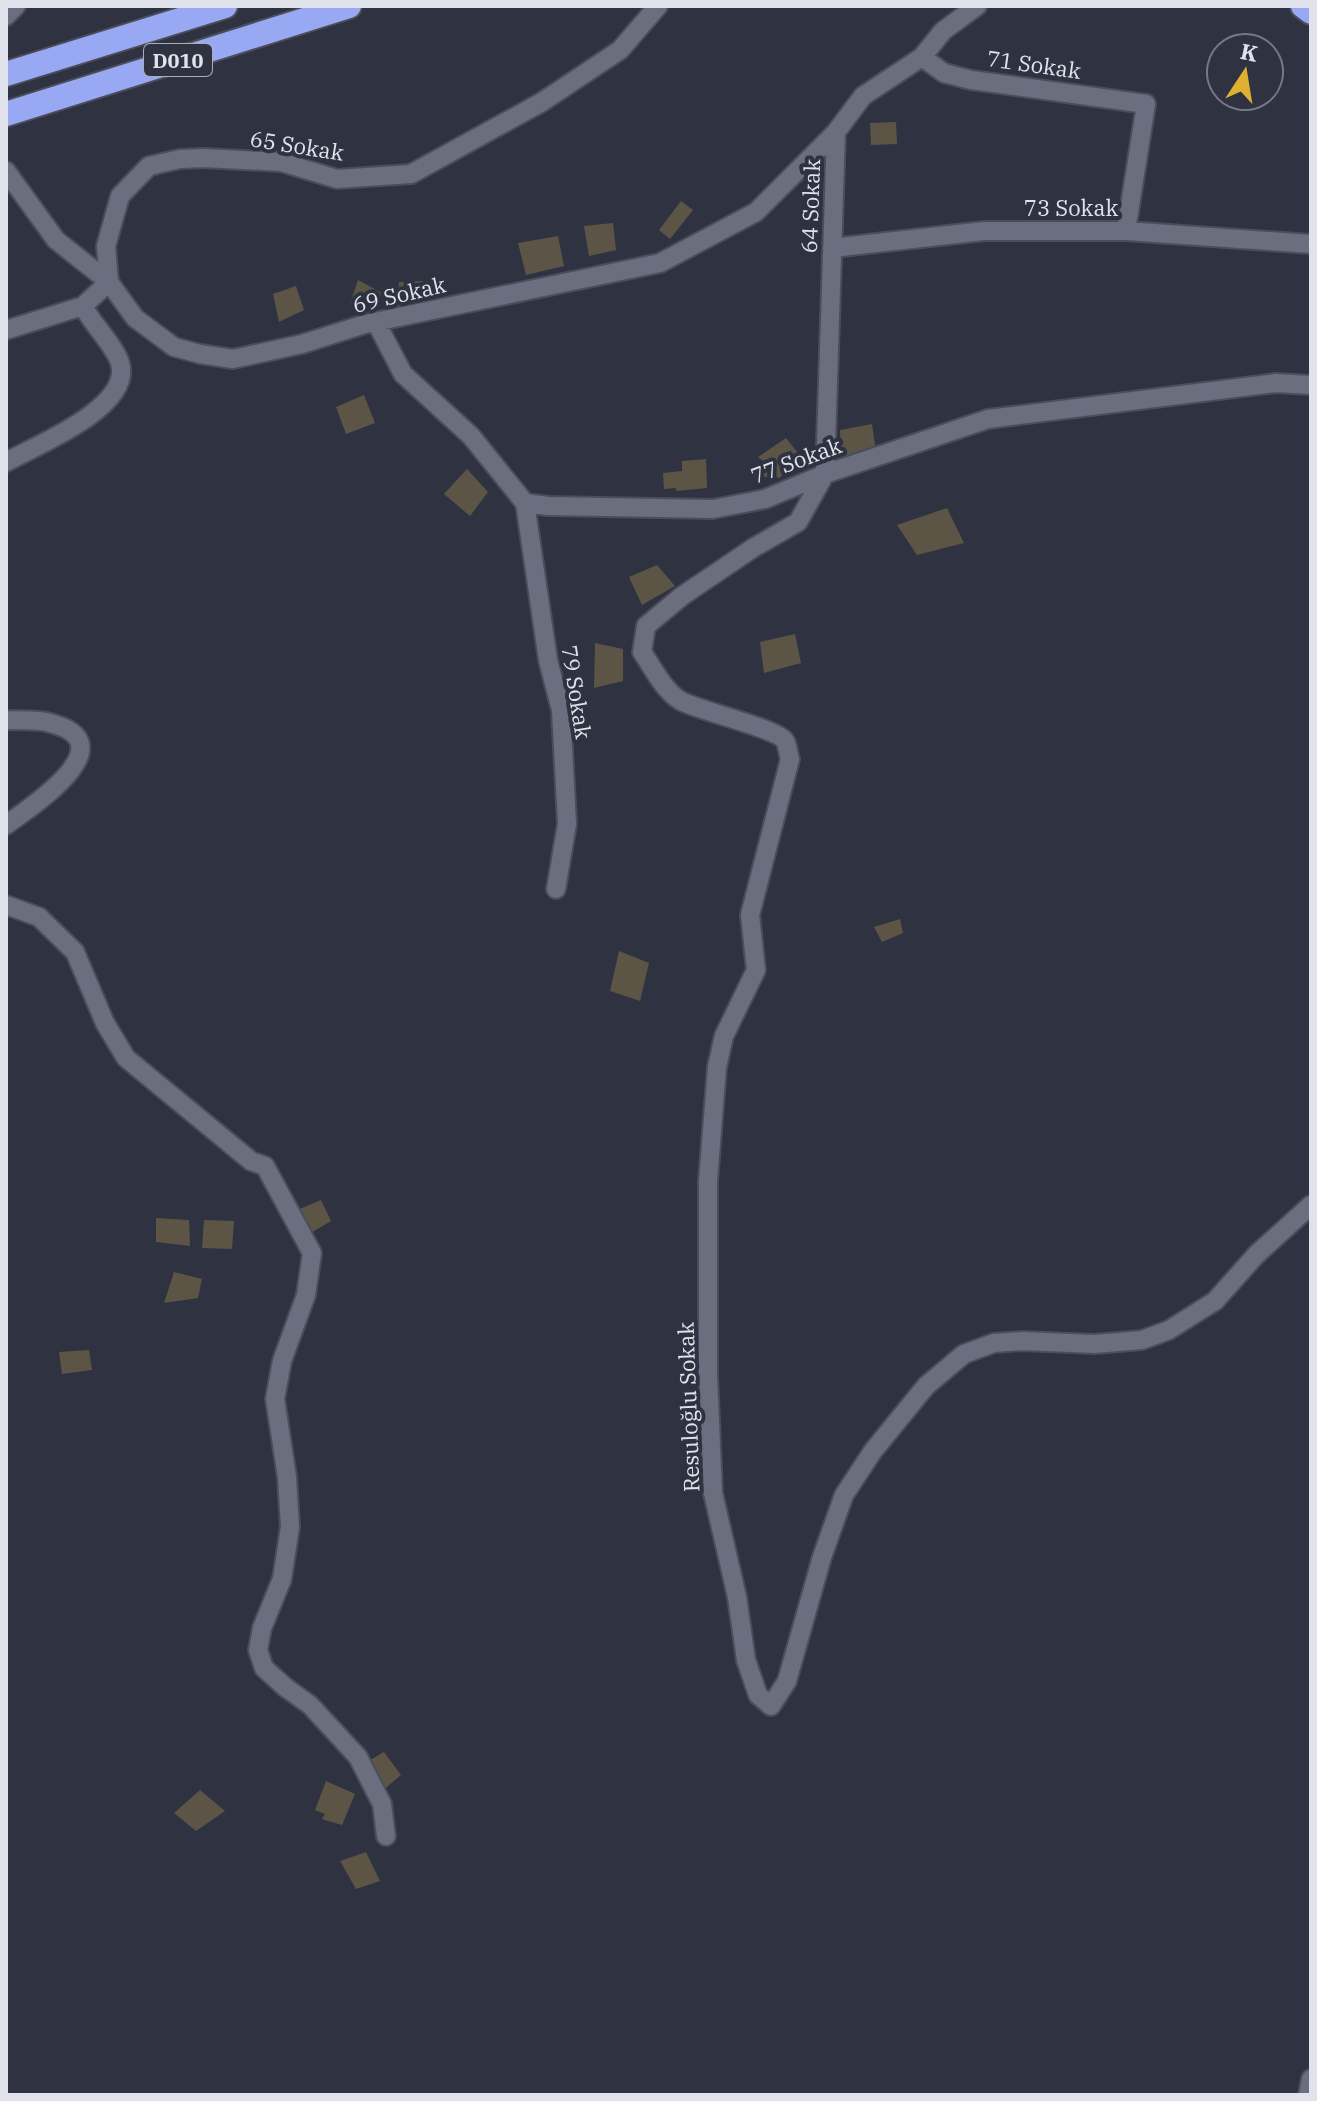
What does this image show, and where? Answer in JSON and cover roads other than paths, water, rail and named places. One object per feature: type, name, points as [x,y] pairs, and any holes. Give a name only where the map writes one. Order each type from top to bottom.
[{"type":"highway","name":"D010","points":[[6,74],[225,6]]},
{"type":"highway","name":"D010","points":[[6,114],[349,6]]},
{"type":"highway","points":[[1303,6],[1311,12]]},
{"type":"street","points":[[6,16],[16,6]]},
{"type":"street","name":"65 Sokak","points":[[109,282],[106,246],[120,196],[149,166],[180,159],[204,158],[281,162],[337,179],[411,174],[542,102],[620,50],[658,6]]},
{"type":"street","name":"64 Sokak","points":[[825,474],[836,132],[863,96],[922,57],[943,31],[977,6]]},
{"type":"street","name":"71 Sokak","points":[[922,57],[944,73],[971,80],[1146,104],[1126,231]]},
{"type":"street","name":"69 Sokak","points":[[6,171],[56,240],[109,282],[135,318],[174,347],[233,359],[302,344],[376,322],[660,263],[756,212],[836,132]]},
{"type":"street","name":"73 Sokak","points":[[832,248],[984,231],[1126,231],[1311,244]]},
{"type":"street","points":[[6,330],[83,306],[109,282]]},
{"type":"street","points":[[6,462],[91,416],[115,392],[122,379],[120,361],[83,306]]},
{"type":"street","points":[[376,322],[403,374],[471,436],[525,503]]},
{"type":"street","name":"77 Sokak","points":[[525,503],[713,509],[765,499],[825,474],[988,419],[1276,383],[1311,385]]},
{"type":"street","name":"Resuloğlu Sokak","points":[[825,474],[798,522],[682,596],[646,626],[642,652],[662,682],[679,700],[777,733],[786,742],[790,759],[750,915],[756,970],[724,1036],[717,1067],[708,1181],[708,1375],[713,1493],[737,1597],[746,1660],[758,1695],[771,1706],[787,1681],[822,1557],[844,1495],[873,1451],[926,1386],[964,1354],[994,1343],[1095,1344],[1142,1340],[1169,1330],[1215,1301],[1256,1255],[1311,1205]]},
{"type":"street","name":"79 Sokak","points":[[525,503],[548,660],[561,710],[567,824],[556,889]]},
{"type":"street","points":[[6,720],[47,722],[72,730],[80,749],[76,765],[60,784],[6,825]]},
{"type":"street","points":[[6,905],[39,917],[75,952],[105,1023],[126,1058],[251,1161],[265,1166],[312,1253],[306,1295],[282,1361],[275,1399],[287,1477],[290,1527],[282,1579],[262,1628],[258,1650],[264,1668],[310,1705],[358,1757],[382,1804],[386,1836]]},
{"type":"street","points":[[1308,2095],[1311,2079]]}]
